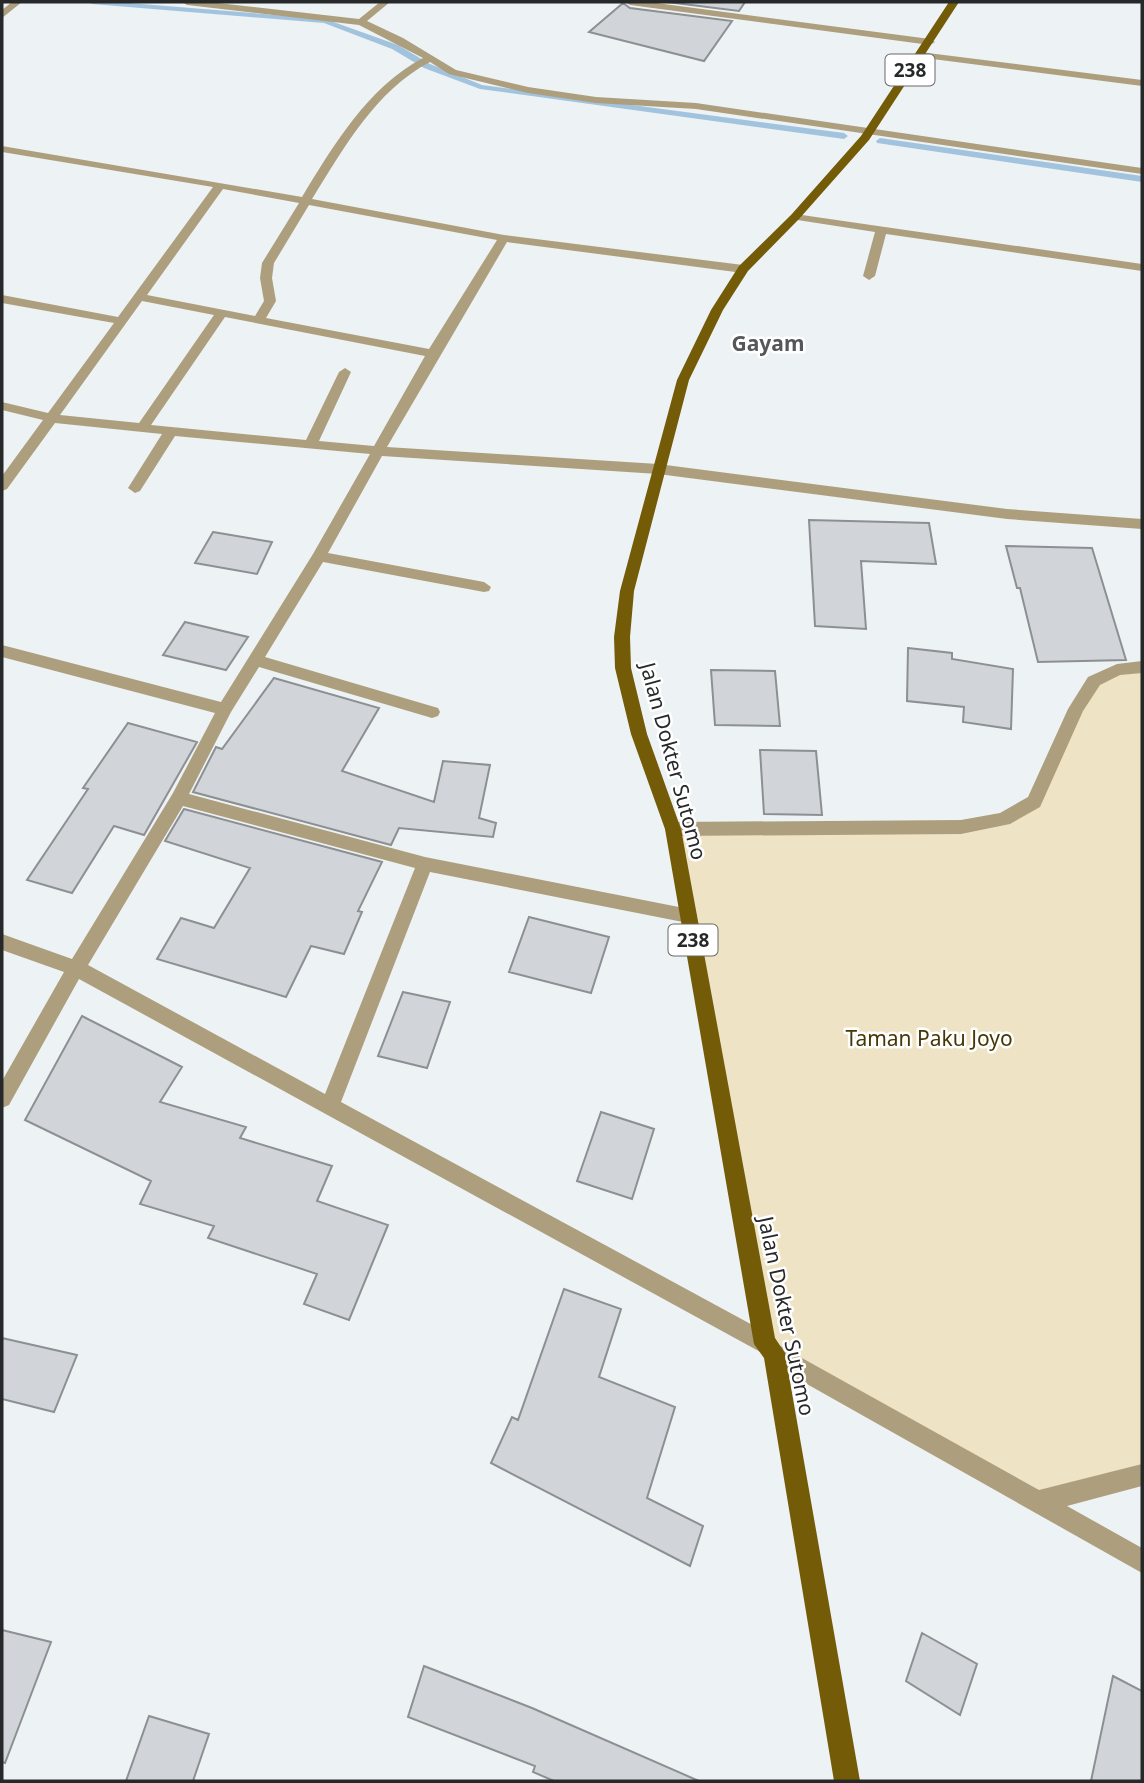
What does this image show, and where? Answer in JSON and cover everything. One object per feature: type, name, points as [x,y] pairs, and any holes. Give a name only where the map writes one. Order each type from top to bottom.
[{"type":"main road","name":"Jalan Dokter Sutomo","points":[[847,1781],[673,829],[639,734],[623,668],[621,637],[628,591],[690,361],[743,269],[795,218],[868,133],[954,2]]},
{"type":"street","points":[[2,15],[17,2]]},
{"type":"street","points":[[187,2],[215,3],[361,22],[384,31],[423,61],[469,78],[528,90],[596,100],[696,106],[1142,171]]},
{"type":"street","points":[[361,22],[385,2]]},
{"type":"street","points":[[630,2],[930,42]]},
{"type":"street","points":[[920,55],[1142,83]]},
{"type":"street","points":[[259,320],[270,301],[266,289],[267,267],[327,166],[398,77],[423,61]]},
{"type":"street","points":[[2,149],[220,185],[504,238],[743,269]]},
{"type":"street","points":[[2,486],[220,185]]},
{"type":"street","points":[[795,218],[1142,268]]},
{"type":"street","points":[[869,276],[881,230]]},
{"type":"street","points":[[2,1099],[76,968],[179,798],[225,709],[319,556],[433,354],[504,238]]},
{"type":"street","points":[[139,297],[433,354]]},
{"type":"street","points":[[2,299],[122,321]]},
{"type":"street","points":[[142,428],[221,314]]},
{"type":"street","points":[[311,444],[345,372]]},
{"type":"street","points":[[2,407],[52,418],[171,431],[380,451],[659,469],[1007,514],[1142,524]]},
{"type":"street","points":[[135,488],[171,431]]},
{"type":"street","points":[[319,556],[484,587]]},
{"type":"street","points":[[2,651],[225,709]]},
{"type":"street","points":[[255,660],[432,712]]},
{"type":"street","points":[[673,829],[961,827],[1004,819],[1034,802],[1076,709],[1094,681],[1116,670],[1142,667]]},
{"type":"street","points":[[179,798],[425,864],[688,915]]},
{"type":"street","points":[[329,1107],[425,864]]},
{"type":"street","points":[[2,942],[76,968],[770,1349],[1142,1561]]},
{"type":"street","points":[[1037,1502],[1142,1475]]},
{"type":"green space","name":"Taman Paku Joyo","points":[[1142,667],[1142,1475],[1037,1502],[774,1353],[672,837],[1004,819],[1034,802],[1094,681],[1117,670]]},
{"type":"building","points":[[667,2],[745,2],[739,11]]},
{"type":"building","points":[[623,3],[630,8],[732,21],[704,61],[589,32]]},
{"type":"building","points":[[809,520],[929,523],[936,564],[861,561],[866,629],[815,626]]},
{"type":"building","points":[[213,532],[272,542],[257,574],[195,563]]},
{"type":"building","points":[[1006,546],[1092,548],[1126,660],[1038,662],[1020,588],[1017,588]]},
{"type":"building","points":[[185,622],[248,637],[226,670],[163,655]]},
{"type":"building","points":[[908,648],[952,653],[952,659],[1013,669],[1011,729],[963,722],[964,707],[907,701]]},
{"type":"building","points":[[711,670],[775,671],[780,726],[715,725]]},
{"type":"building","points":[[274,678],[379,708],[342,771],[434,802],[443,761],[490,765],[479,818],[496,823],[493,837],[399,828],[391,845],[193,792],[216,747],[222,749]]},
{"type":"building","points":[[128,723],[197,742],[144,835],[114,826],[72,893],[27,880],[88,789],[83,788]]},
{"type":"building","points":[[760,750],[816,751],[822,815],[764,814]]},
{"type":"building","points":[[184,809],[382,862],[358,911],[362,912],[344,954],[311,946],[286,997],[157,959],[181,918],[214,928],[250,868],[165,841]]},
{"type":"building","points":[[529,917],[609,937],[591,993],[509,972]]},
{"type":"building","points":[[403,992],[450,1002],[427,1068],[378,1056]]},
{"type":"building","points":[[82,1016],[182,1067],[160,1102],[246,1127],[240,1138],[332,1166],[317,1201],[388,1225],[349,1320],[304,1304],[317,1274],[208,1238],[214,1226],[140,1204],[151,1181],[25,1120]]},
{"type":"building","points":[[601,1112],[654,1129],[632,1199],[577,1181]]},
{"type":"building","points":[[564,1289],[621,1309],[599,1377],[675,1407],[647,1498],[703,1526],[690,1566],[491,1463],[512,1417],[518,1420]]},
{"type":"building","points":[[2,1338],[77,1355],[54,1412],[2,1399]]},
{"type":"building","points":[[2,1630],[51,1642],[5,1763],[2,1762]]},
{"type":"building","points":[[922,1633],[977,1664],[960,1715],[906,1681]]},
{"type":"building","points":[[424,1666],[532,1708],[699,1781],[554,1781],[533,1772],[535,1766],[408,1717]]},
{"type":"building","points":[[1113,1676],[1142,1691],[1142,1781],[1091,1781]]},
{"type":"building","points":[[149,1716],[209,1734],[193,1781],[126,1781]]},
{"type":"waterway","points":[[92,2],[325,21],[395,47],[427,66],[480,87],[844,136]]},
{"type":"waterway","points":[[880,141],[1142,179]]},
{"type":"district","name":"Gayam","points":[[768,343]]}]
